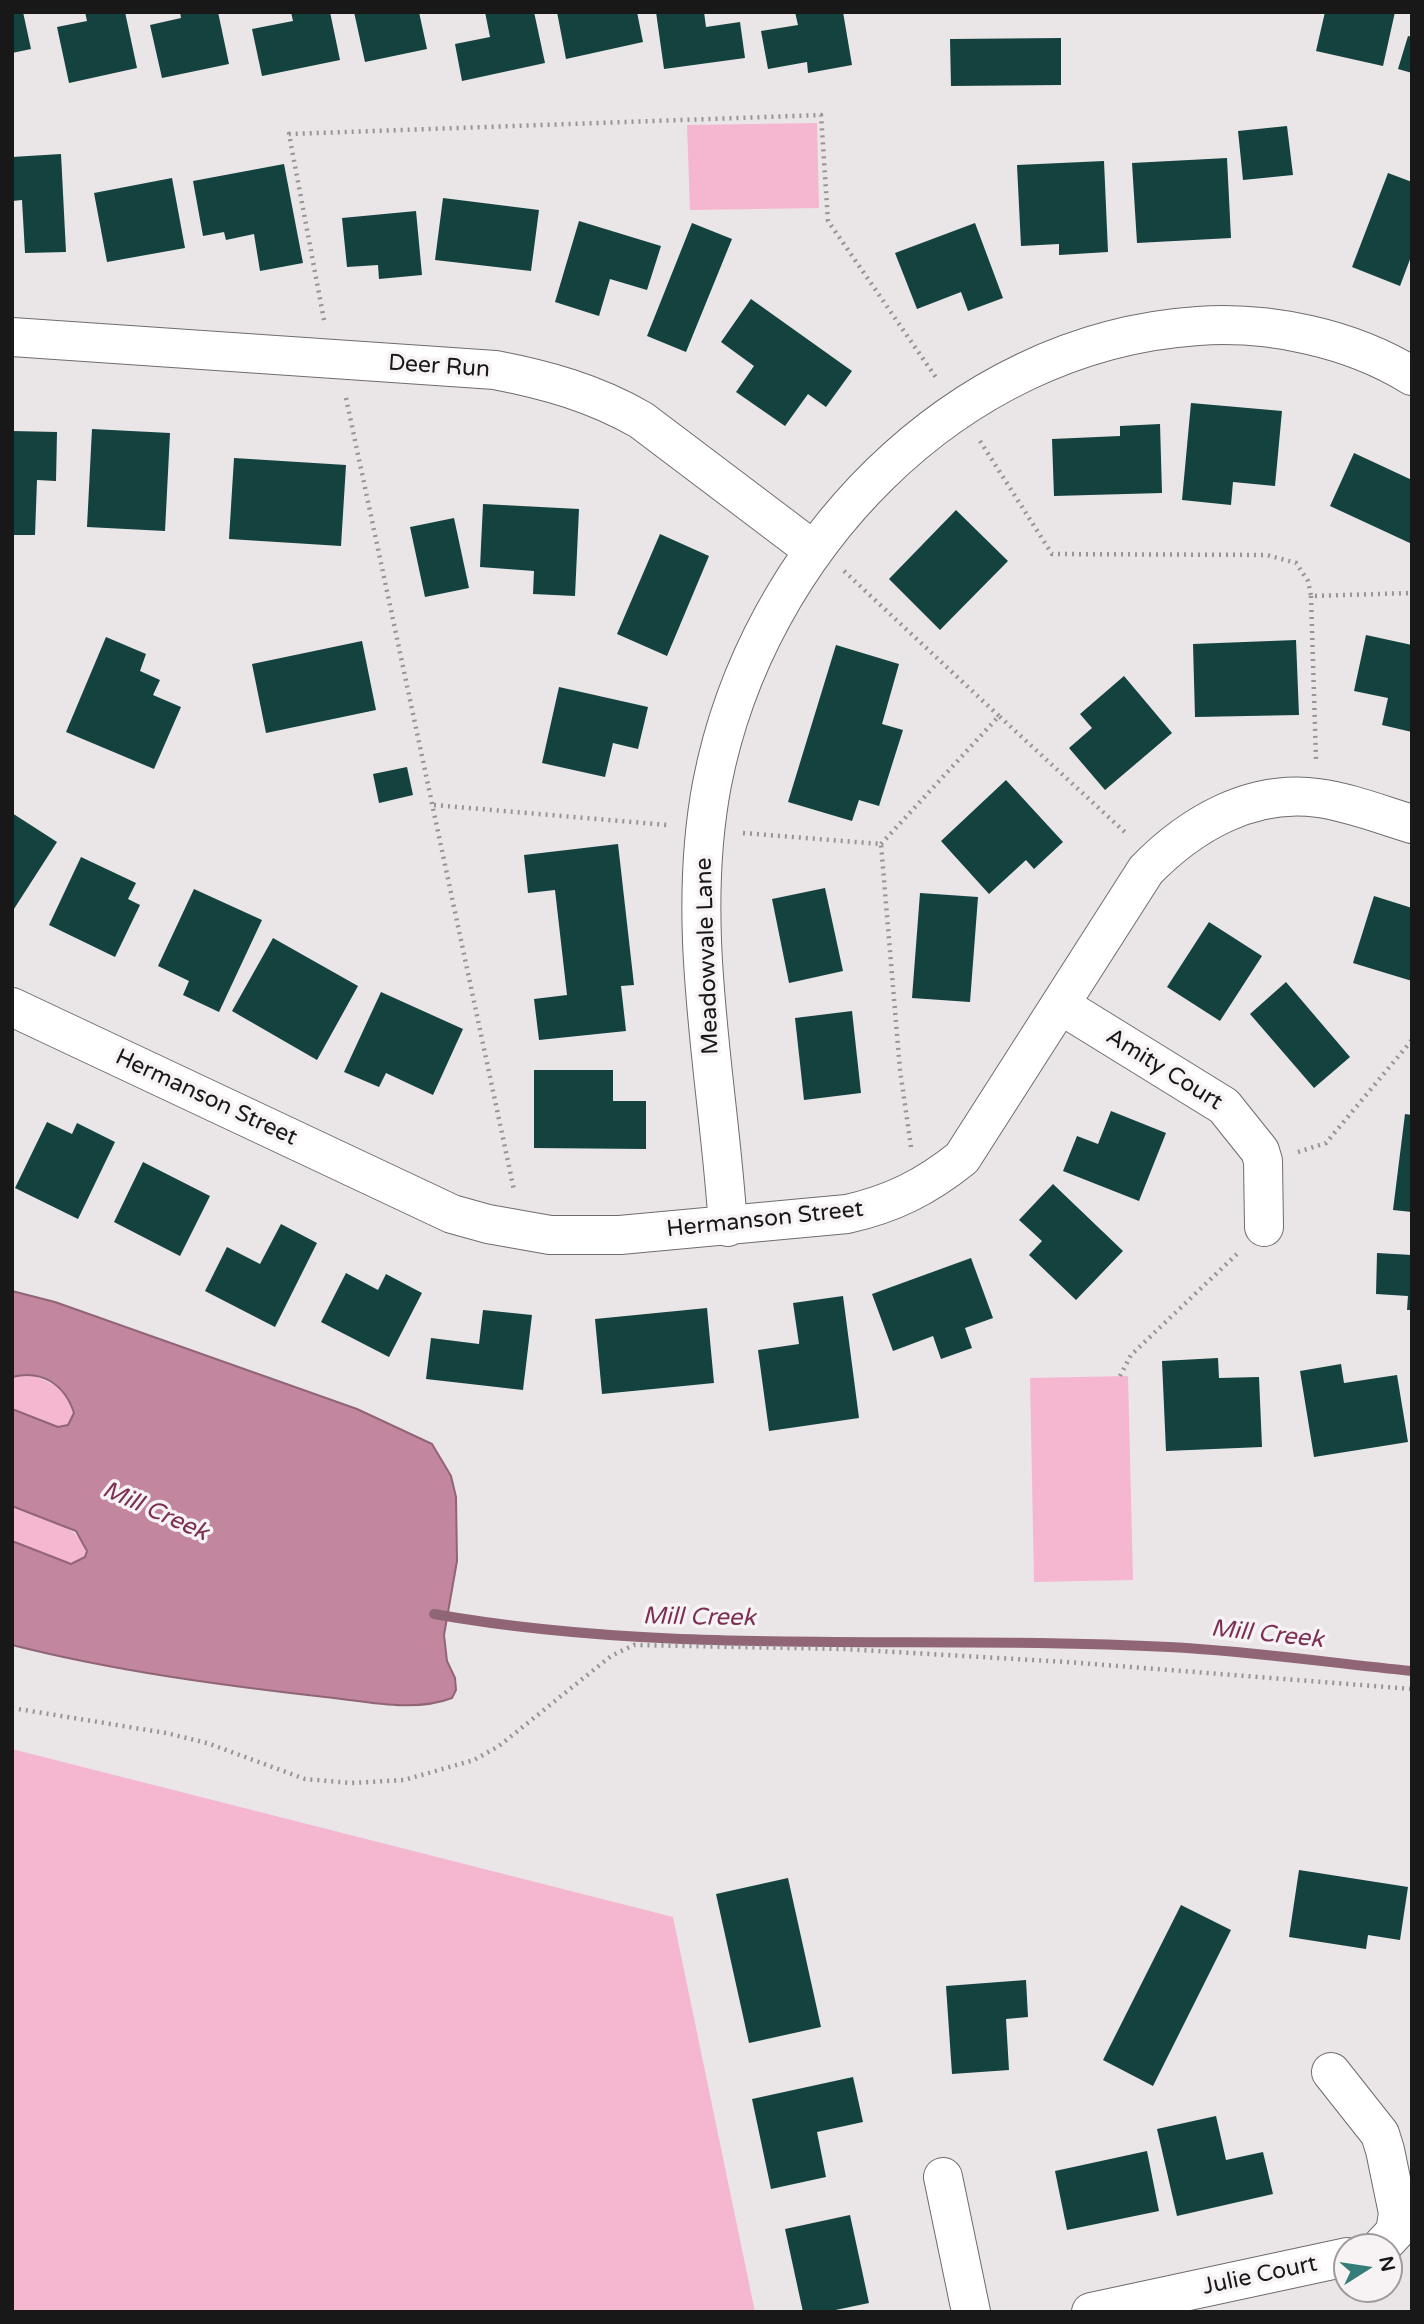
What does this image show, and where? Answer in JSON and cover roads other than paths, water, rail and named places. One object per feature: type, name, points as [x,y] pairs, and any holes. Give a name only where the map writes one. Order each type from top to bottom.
[{"type":"street","name":"Meadowvale Lane","points":[[728,1227],[704,970],[702,886],[705,830],[723,737],[740,687],[784,597],[813,550],[871,483],[913,443],[958,409],[1025,372],[1108,340],[1174,328],[1235,325],[1265,328],[1293,332],[1360,352],[1412,376]]},
{"type":"street","name":"Deer Run","points":[[12,337],[495,370],[561,384],[613,404],[641,420],[813,550]]},
{"type":"street","name":"Hermanson Street","points":[[12,1007],[452,1214],[516,1230],[550,1235],[620,1235],[847,1214],[882,1207],[918,1190],[962,1158],[1062,1006],[1146,870],[1193,829],[1243,806],[1291,797],[1319,798],[1412,824]]},
{"type":"street","name":"Amity Court","points":[[1062,1006],[1224,1106],[1260,1151],[1263,1161],[1264,1227]]},
{"type":"street","points":[[1331,2073],[1380,2134],[1398,2213],[1394,2233]]},
{"type":"street","points":[[943,2177],[971,2312]]},
{"type":"street","name":"Julie Court","points":[[1090,2312],[1333,2260]]},
{"type":"water","points":[[12,1291],[55,1302],[357,1409],[432,1444],[451,1476],[456,1497],[457,1561],[444,1635],[447,1661],[455,1678],[456,1690],[452,1698],[421,1705],[372,1703],[167,1676],[12,1645],[12,1541],[71,1564],[85,1557],[87,1551],[76,1531],[12,1506],[12,1409],[58,1427],[68,1425],[74,1413],[65,1394],[51,1382],[33,1375],[12,1377]]},
{"type":"waterway","name":"Mill Creek","points":[[434,1614],[525,1627],[616,1635],[800,1642],[985,1642],[1169,1647],[1412,1671]]}]
